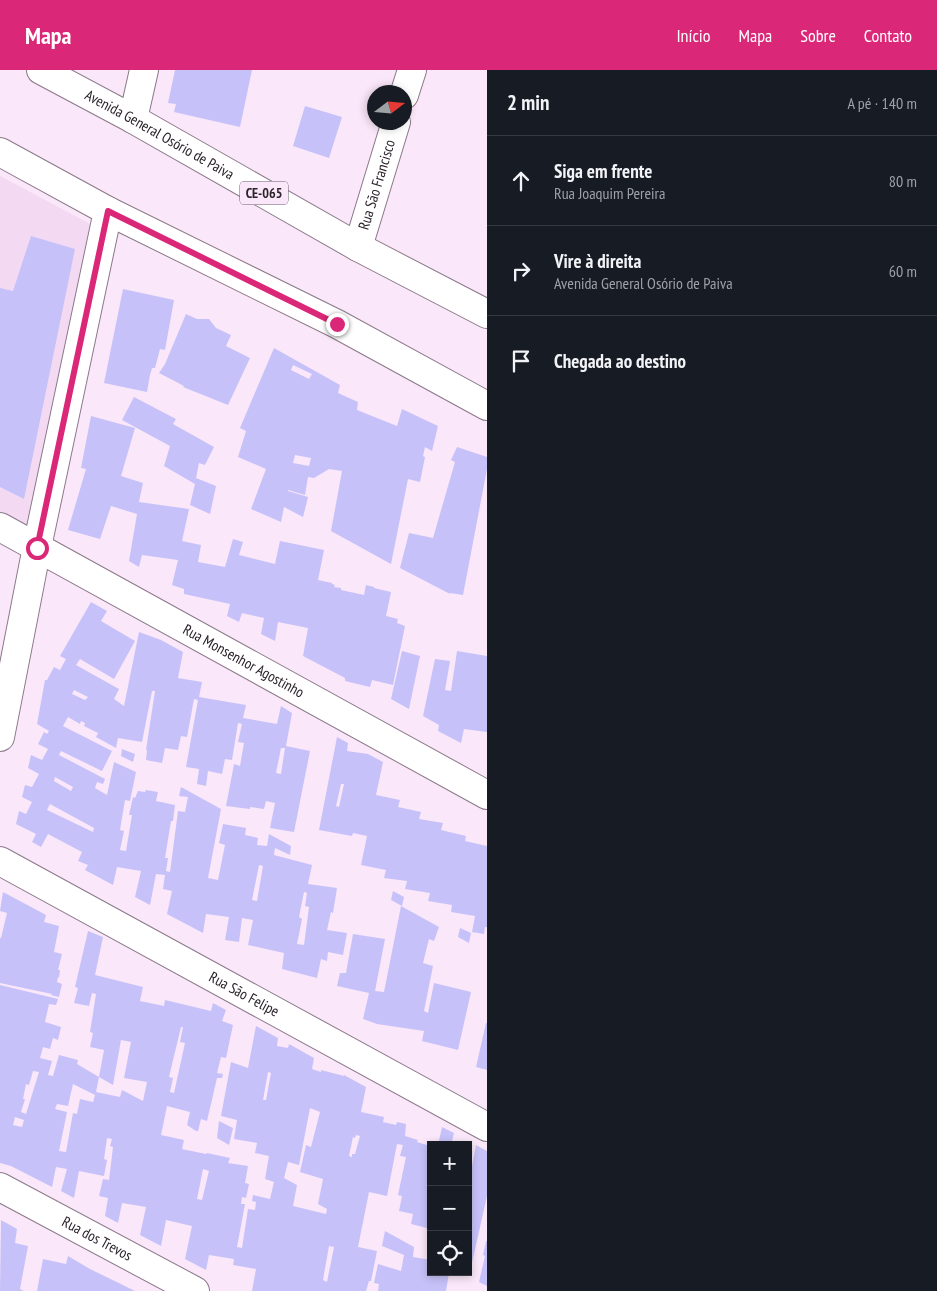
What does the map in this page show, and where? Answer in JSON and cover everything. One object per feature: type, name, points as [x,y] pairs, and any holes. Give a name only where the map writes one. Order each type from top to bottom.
[{"type":"street","name":"Avenida General Osório de Paiva","points":[[41,70],[133,118],[358,247],[487,314]]},
{"type":"street","points":[[133,118],[144,70]]},
{"type":"street","points":[[407,85],[412,70]]},
{"type":"street","name":"Rua São Francisco","points":[[358,247],[394,130]]},
{"type":"street","points":[[0,152],[108,211],[337,324],[487,406]]},
{"type":"street","points":[[0,737],[37,548],[108,211]]},
{"type":"street","name":"Rua Monsenhor Agostinho","points":[[0,527],[487,795]]},
{"type":"street","name":"Rua São Felipe","points":[[0,861],[487,1128]]},
{"type":"street","name":"Rua dos Trevos","points":[[0,1187],[195,1291]]},
{"type":"shaded area","points":[[0,176],[92,225],[27,527],[0,513]]},
{"type":"building","points":[[175,70],[252,70],[240,127],[174,112],[176,104],[168,103]]},
{"type":"building","points":[[305,106],[342,117],[329,158],[293,146]]},
{"type":"building","points":[[31,236],[75,249],[24,499],[0,487],[0,288],[13,291]]},
{"type":"building","points":[[123,289],[174,300],[165,350],[160,349],[155,368],[152,368],[147,392],[104,383]]},
{"type":"building","points":[[186,314],[197,319],[209,319],[216,328],[231,335],[226,346],[250,358],[228,405],[183,387],[159,373],[165,364]]},
{"type":"building","points":[[274,348],[340,385],[338,393],[358,402],[357,410],[397,426],[402,409],[438,426],[432,451],[425,447],[420,482],[408,479],[391,564],[331,531],[342,471],[329,469],[314,478],[308,477],[305,495],[288,490],[308,497],[303,517],[284,507],[281,522],[251,509],[266,469],[238,457],[246,431],[240,428]],"holes":[[[293,365],[312,374],[309,379],[291,370]],[[295,455],[311,458],[309,466],[293,463]]]},
{"type":"building","points":[[134,397],[176,419],[173,424],[214,447],[205,465],[199,463],[196,478],[216,486],[210,514],[190,505],[195,484],[164,466],[170,446],[122,420]]},
{"type":"building","points":[[91,416],[135,428],[121,476],[143,483],[139,502],[189,509],[182,541],[201,545],[198,562],[225,567],[233,539],[243,542],[239,555],[275,564],[280,541],[324,550],[318,580],[332,583],[335,585],[334,587],[341,588],[341,590],[364,595],[366,585],[391,592],[386,616],[398,619],[397,623],[405,626],[393,685],[372,680],[370,687],[345,681],[345,678],[303,656],[308,628],[278,622],[275,641],[261,634],[264,618],[242,613],[239,622],[227,616],[230,604],[184,594],[184,589],[172,585],[178,560],[142,555],[139,567],[129,561],[137,514],[111,506],[100,539],[68,530],[86,469],[81,468]]},
{"type":"building","points":[[457,447],[487,457],[487,469],[463,595],[450,594],[400,568],[409,533],[433,538],[455,462],[451,460]]},
{"type":"building","points":[[91,602],[107,611],[101,621],[135,641],[114,679],[80,659],[76,665],[119,689],[114,699],[124,706],[139,632],[161,640],[183,652],[178,678],[202,682],[199,697],[246,705],[243,718],[277,724],[281,706],[292,713],[286,746],[310,751],[294,832],[270,828],[275,803],[266,801],[264,809],[226,806],[234,764],[240,766],[244,743],[238,742],[242,724],[238,723],[232,760],[225,759],[222,774],[208,771],[206,786],[197,784],[199,769],[186,767],[198,700],[194,699],[187,737],[181,736],[178,750],[165,748],[162,763],[146,760],[155,691],[152,691],[142,742],[118,738],[116,748],[96,737],[98,733],[84,726],[85,723],[81,721],[80,724],[68,717],[63,726],[112,751],[102,771],[61,751],[59,755],[105,779],[103,784],[97,782],[95,788],[107,795],[114,762],[136,772],[130,801],[125,800],[120,830],[124,831],[120,850],[126,851],[132,815],[129,815],[133,797],[135,798],[138,791],[158,792],[156,801],[175,805],[165,858],[168,858],[166,871],[170,872],[178,811],[185,812],[188,797],[179,796],[181,787],[221,809],[208,878],[218,880],[225,845],[219,843],[223,824],[246,828],[245,835],[258,838],[257,845],[267,846],[269,834],[291,846],[290,855],[275,848],[274,855],[312,865],[308,884],[337,888],[333,913],[331,912],[327,930],[347,933],[343,955],[328,952],[327,961],[321,959],[317,978],[282,969],[284,953],[248,945],[253,920],[242,918],[239,942],[225,940],[229,917],[206,914],[203,933],[167,914],[172,891],[163,889],[165,875],[156,874],[150,905],[135,897],[141,871],[117,867],[113,885],[85,870],[88,865],[78,861],[82,852],[48,834],[41,847],[32,842],[36,834],[16,824],[19,811],[26,814],[32,802],[22,797],[25,785],[32,787],[39,774],[28,768],[31,755],[42,760],[48,749],[38,744],[44,732],[47,734],[49,731],[37,724],[45,680],[47,680],[54,667],[60,670],[66,659],[60,656]],"holes":[[[74,690],[88,697],[85,700],[72,694]],[[281,748],[285,748],[281,774],[276,773]],[[55,777],[73,787],[71,791],[54,781]],[[50,804],[94,828],[93,832],[47,810]],[[259,865],[263,866],[257,901],[252,900]],[[304,892],[307,893],[305,906],[309,907],[304,945],[297,944],[302,919],[299,917]]]},
{"type":"building","points":[[402,651],[420,656],[409,709],[391,699]]},
{"type":"building","points":[[457,651],[487,656],[487,732],[464,729],[461,743],[438,731],[439,725],[423,716],[435,659],[450,661],[445,690],[451,691]]},
{"type":"building","points":[[337,737],[348,743],[347,751],[368,754],[383,762],[376,795],[400,800],[398,807],[421,812],[419,819],[443,823],[441,830],[466,836],[465,841],[487,846],[487,927],[485,927],[484,934],[472,932],[475,916],[451,912],[452,905],[428,901],[430,893],[405,889],[407,881],[384,878],[386,870],[361,865],[367,836],[353,833],[352,836],[319,830]],"holes":[[[341,784],[344,784],[339,807],[336,806]]]},
{"type":"building","points":[[122,749],[135,754],[133,762],[121,756]]},
{"type":"building","points":[[393,891],[404,897],[402,906],[391,900]]},
{"type":"building","points":[[3,892],[46,915],[44,922],[59,926],[54,952],[62,954],[57,982],[62,984],[59,997],[0,983],[0,938],[7,913],[0,911]]},
{"type":"building","points":[[401,906],[439,927],[434,941],[429,939],[423,963],[433,966],[424,1011],[428,1013],[434,983],[471,992],[458,1050],[422,1041],[424,1031],[377,1024],[363,1019],[369,993],[337,986],[340,973],[346,973],[353,934],[385,939],[375,991],[384,992]]},
{"type":"building","points":[[460,928],[471,933],[469,943],[458,937]]},
{"type":"building","points":[[88,931],[103,937],[95,975],[143,987],[140,1001],[164,1006],[165,1000],[211,1011],[213,1003],[226,1010],[222,1021],[233,1025],[226,1058],[221,1057],[217,1073],[223,1074],[222,1078],[217,1078],[207,1121],[201,1119],[198,1131],[196,1131],[187,1125],[190,1112],[167,1106],[161,1135],[184,1140],[182,1149],[230,1158],[228,1163],[248,1166],[245,1183],[249,1184],[246,1198],[242,1197],[241,1204],[245,1204],[237,1247],[242,1248],[248,1209],[255,1210],[256,1202],[252,1201],[253,1195],[270,1199],[274,1182],[265,1179],[269,1156],[255,1153],[257,1143],[234,1139],[237,1120],[221,1116],[231,1062],[248,1068],[256,1026],[278,1038],[277,1046],[288,1048],[289,1044],[314,1058],[312,1069],[344,1075],[366,1087],[361,1112],[384,1117],[383,1122],[396,1125],[397,1122],[406,1124],[405,1136],[427,1145],[427,1228],[411,1224],[413,1214],[399,1211],[402,1196],[398,1195],[406,1157],[400,1156],[403,1145],[397,1144],[387,1196],[369,1192],[358,1247],[377,1251],[371,1281],[369,1281],[366,1291],[252,1291],[256,1269],[233,1265],[234,1259],[209,1255],[206,1270],[185,1259],[192,1226],[166,1220],[161,1246],[140,1235],[146,1207],[122,1203],[118,1223],[105,1216],[108,1198],[99,1196],[103,1179],[109,1180],[113,1147],[110,1146],[112,1139],[107,1138],[104,1159],[107,1160],[104,1176],[79,1171],[74,1198],[61,1191],[67,1169],[56,1167],[52,1187],[11,1166],[0,1163],[0,985],[58,999],[56,1005],[49,1004],[45,1022],[61,1027],[58,1040],[53,1038],[50,1049],[43,1047],[40,1058],[52,1061],[48,1075],[53,1076],[59,1055],[78,1060],[77,1064],[99,1077],[104,1050],[90,1047],[93,1033],[90,1032],[96,994],[92,993],[89,1006],[74,1003],[78,988],[75,987]],"holes":[[[181,1027],[183,1027],[180,1042],[185,1043],[174,1093],[170,1092],[173,1078],[169,1077]],[[121,1040],[131,1042],[124,1078],[147,1082],[143,1101],[122,1090],[120,1097],[96,1092],[99,1077],[113,1085]],[[33,1071],[39,1072],[26,1114],[21,1112],[25,1099],[23,1099],[26,1084],[29,1085]],[[268,1072],[271,1073],[266,1100],[263,1100]],[[73,1084],[95,1095],[93,1102],[80,1099],[77,1114],[73,1113],[66,1152],[59,1151],[67,1112],[55,1109],[57,1104],[68,1106]],[[310,1108],[320,1112],[311,1147],[306,1145],[300,1172],[323,1179],[318,1204],[327,1209],[326,1214],[293,1206],[297,1185],[284,1178],[288,1162],[299,1165]],[[15,1117],[24,1120],[22,1127],[13,1125]],[[356,1135],[360,1136],[355,1154],[352,1154],[352,1157],[349,1156],[353,1137],[355,1138]],[[203,1169],[209,1171],[202,1200],[197,1199]],[[329,1246],[334,1247],[327,1282],[323,1280]]]},
{"type":"building","points":[[487,1023],[487,1070],[476,1067]]},
{"type":"building","points":[[219,1121],[233,1128],[229,1145],[217,1138]]},
{"type":"building","points":[[442,1127],[454,1133],[452,1141],[439,1141]]},
{"type":"building","points":[[476,1145],[487,1151],[487,1196],[472,1263],[472,1186],[472,1166]]},
{"type":"building","points":[[1,1220],[17,1229],[15,1243],[28,1246],[20,1289],[24,1291],[0,1291]]},
{"type":"building","points":[[385,1231],[414,1247],[413,1257],[427,1259],[427,1276],[448,1276],[446,1291],[378,1291],[379,1284],[374,1283],[378,1264],[401,1271],[404,1255],[382,1246]]},
{"type":"building","points":[[486,1241],[487,1286],[479,1282],[485,1256],[483,1255]]},
{"type":"building","points":[[68,1256],[135,1291],[37,1291],[43,1259],[66,1264]]},
{"type":"route","points":[[37,548],[108,211],[337,324]]}]
